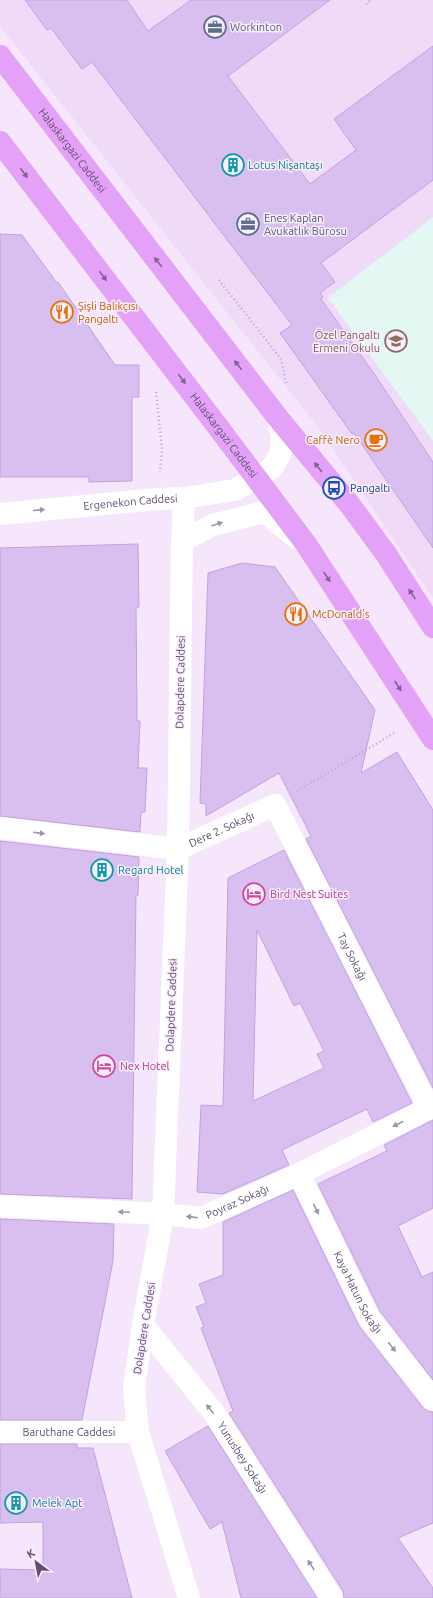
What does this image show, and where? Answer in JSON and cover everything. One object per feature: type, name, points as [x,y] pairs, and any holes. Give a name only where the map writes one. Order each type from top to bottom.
[{"type":"main road","name":"Halaskargazi Caddesi","points":[[0,56],[278,418],[350,505],[386,554],[433,627]]},
{"type":"main road","name":"Halaskargazi Caddesi","points":[[0,142],[306,544],[433,738]]},
{"type":"street","name":"Ergenekon Caddesi","points":[[0,514],[157,499],[184,498],[235,490],[272,468],[280,454],[282,437],[278,418]]},
{"type":"street","name":"Dolapdere Caddesi","points":[[184,498],[182,541],[178,849],[163,1214],[143,1324],[134,1388],[138,1432],[190,1598]]},
{"type":"street","points":[[182,541],[213,525],[264,512],[306,544]]},
{"type":"street","name":"Dere 2. Sokağı","points":[[0,828],[178,849],[275,805]]},
{"type":"street","name":"Tay Sokağı","points":[[275,805],[431,1107]]},
{"type":"street","name":"Poyraz Sokağı","points":[[0,1206],[163,1214],[201,1218],[299,1174],[431,1107]]},
{"type":"street","name":"Kaya Hatun Sokağı","points":[[299,1174],[369,1318],[433,1400]]},
{"type":"street","name":"Yunusbey Sokağı","points":[[143,1324],[214,1413],[332,1598]]},
{"type":"street","name":"Baruthane Caddesi","points":[[0,1432],[138,1432]]},
{"type":"path","points":[[366,4],[371,0]]},
{"type":"path","points":[[219,280],[281,359]]},
{"type":"path","points":[[155,388],[162,449]]},
{"type":"path","points":[[275,805],[419,718]]},
{"type":"shaded area","points":[[0,0],[433,0],[433,598],[321,431],[0,26]]},
{"type":"shaded area","name":"Özel Pangaltı Ermeni Okulu","points":[[433,217],[433,441],[328,298]]},
{"type":"building","name":"Lotus Nişantaşı","points":[[25,0],[127,0],[148,31],[191,0],[330,0],[228,76],[310,184],[356,150],[334,119],[433,46],[433,180],[321,263],[335,282],[320,293],[323,297],[321,299],[375,375],[433,462],[433,548],[354,433],[352,434],[280,333],[292,325],[92,62],[82,69],[51,28],[47,30]]},
{"type":"building","points":[[0,234],[22,235],[57,283],[58,282],[115,365],[139,365],[139,397],[132,397],[132,481],[89,482],[89,477],[0,477]]},
{"type":"building","points":[[138,544],[139,607],[136,607],[137,721],[140,721],[138,768],[147,768],[145,812],[141,812],[140,832],[0,816],[0,548]]},
{"type":"building","points":[[242,563],[275,567],[375,710],[361,773],[397,752],[433,810],[433,1088],[306,839],[311,836],[279,773],[206,816],[206,804],[200,803],[208,573]]},
{"type":"building","points":[[0,841],[139,857],[138,895],[136,895],[132,1199],[0,1194]]},
{"type":"building","points":[[284,850],[412,1103],[373,1122],[367,1109],[282,1150],[289,1165],[223,1194],[197,1192],[201,1105],[223,1106],[228,878]],"holes":[[[257,930],[294,1006],[300,1003],[324,1051],[317,1054],[324,1068],[253,1101]]]},
{"type":"building","points":[[433,1120],[433,1208],[398,1226],[422,1277],[433,1272],[433,1380],[380,1311],[318,1184],[387,1151],[384,1145]]},
{"type":"building","points":[[293,1190],[359,1326],[423,1408],[433,1412],[433,1523],[398,1538],[433,1588],[433,1598],[344,1598],[343,1591],[229,1413],[233,1411],[201,1328],[204,1327],[196,1307],[206,1303],[199,1284],[223,1275],[223,1222]]},
{"type":"building","points":[[0,1219],[114,1224],[113,1261],[82,1420],[0,1420]]},
{"type":"building","points":[[208,1426],[317,1598],[241,1598],[222,1522],[210,1529],[165,1451]]},
{"type":"building","points":[[0,1444],[77,1444],[77,1448],[93,1448],[132,1598],[0,1598],[0,1569],[43,1570],[43,1522],[0,1523]]},
{"type":"place","name":"Workinton","points":[[215,27]]},
{"type":"place","name":"Lotus Nişantaşı","points":[[233,165]]},
{"type":"place","name":"Enes Kaplan Avukatlık Bürosu","points":[[248,224]]},
{"type":"place","name":"Şişli Balıkçısı Pangaltı","points":[[62,312]]},
{"type":"place","name":"Özel Pangaltı Ermeni Okulu","points":[[396,341]]},
{"type":"place","name":"Caffè Nero","points":[[376,440]]},
{"type":"place","name":"Pangaltı","points":[[334,488]]},
{"type":"place","name":"McDonald's","points":[[296,614]]},
{"type":"place","name":"Regard Hotel","points":[[102,870]]},
{"type":"place","name":"Bird Nest Suites","points":[[254,894]]},
{"type":"place","name":"Nex Hotel","points":[[104,1066]]},
{"type":"place","name":"Melek Apt","points":[[16,1503]]}]
